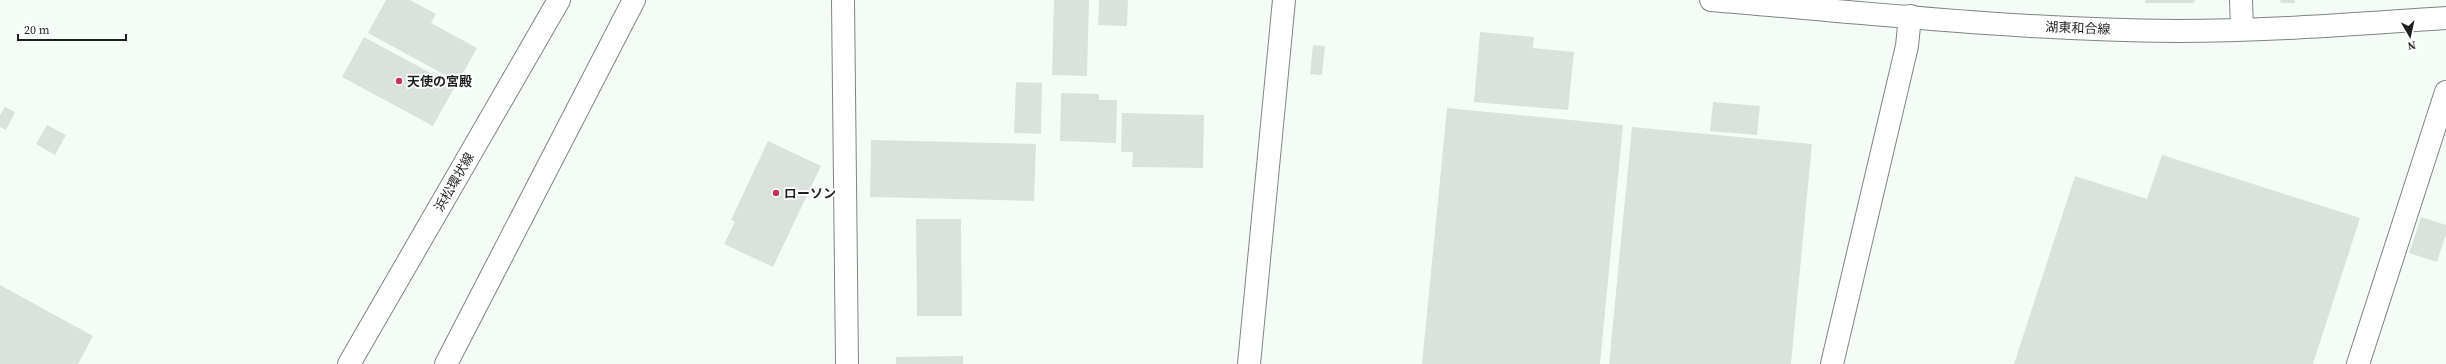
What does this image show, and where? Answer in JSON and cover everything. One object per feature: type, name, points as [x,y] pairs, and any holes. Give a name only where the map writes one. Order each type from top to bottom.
[{"type":"main road","name":"浜松環状線","points":[[349,364],[559,0]]},
{"type":"main road","points":[[446,364],[634,0]]},
{"type":"main road","points":[[843,0],[847,364]]},
{"type":"main road","points":[[1249,364],[1284,0]]},
{"type":"main road","name":"湖東和合線","points":[[1711,0],[1740,1],[2068,28],[2176,31],[2446,18]]},
{"type":"main road","points":[[2241,0],[2242,29]]},
{"type":"main road","points":[[1832,364],[1907,46],[1910,16]]},
{"type":"main road","points":[[2358,364],[2446,92]]},
{"type":"building","points":[[386,0],[410,0],[436,14],[431,23],[477,48],[458,82],[368,33]]},
{"type":"building","points":[[1054,0],[1089,0],[1087,76],[1052,75]]},
{"type":"building","points":[[1099,0],[1128,0],[1127,26],[1098,25]]},
{"type":"building","points":[[2145,0],[2195,0],[2194,3],[2145,3]]},
{"type":"building","points":[[2280,0],[2295,0],[2295,3],[2281,3]]},
{"type":"building","points":[[1480,32],[1534,37],[1533,48],[1574,52],[1568,110],[1474,102]]},
{"type":"building","name":"天使の宮殿","points":[[364,37],[455,86],[433,126],[342,77]]},
{"type":"building","points":[[1313,45],[1325,46],[1322,75],[1310,74]]},
{"type":"building","points":[[1016,82],[1042,83],[1041,134],[1014,133]]},
{"type":"building","points":[[1061,93],[1099,94],[1099,100],[1117,100],[1116,143],[1060,141]]},
{"type":"building","points":[[1713,102],[1760,106],[1757,135],[1710,131]]},
{"type":"building","points":[[5,107],[15,112],[6,130],[0,127],[0,115]]},
{"type":"building","points":[[1447,108],[1623,125],[1600,364],[1422,364]]},
{"type":"building","points":[[1122,113],[1204,115],[1203,168],[1132,167],[1133,152],[1121,152]]},
{"type":"building","points":[[47,125],[66,135],[55,155],[36,144]]},
{"type":"building","points":[[1632,127],[1812,144],[1791,364],[1609,364]]},
{"type":"building","points":[[871,140],[1036,144],[1034,201],[870,197]]},
{"type":"building","name":"ローソン","points":[[768,141],[821,166],[773,267],[724,244],[735,222],[731,220]]},
{"type":"building","points":[[2162,155],[2360,218],[2313,364],[2014,364],[2075,176],[2147,199]]},
{"type":"building","points":[[2421,217],[2446,225],[2446,234],[2437,262],[2409,253]]},
{"type":"building","points":[[916,219],[961,219],[962,316],[917,316]]},
{"type":"building","points":[[0,285],[93,336],[78,364],[0,364]]},
{"type":"building","points":[[963,356],[963,364],[896,364],[896,357]]},
{"type":"place","name":"天使の宮殿","points":[[399,81]]},
{"type":"place","name":"ローソン","points":[[776,193]]}]
